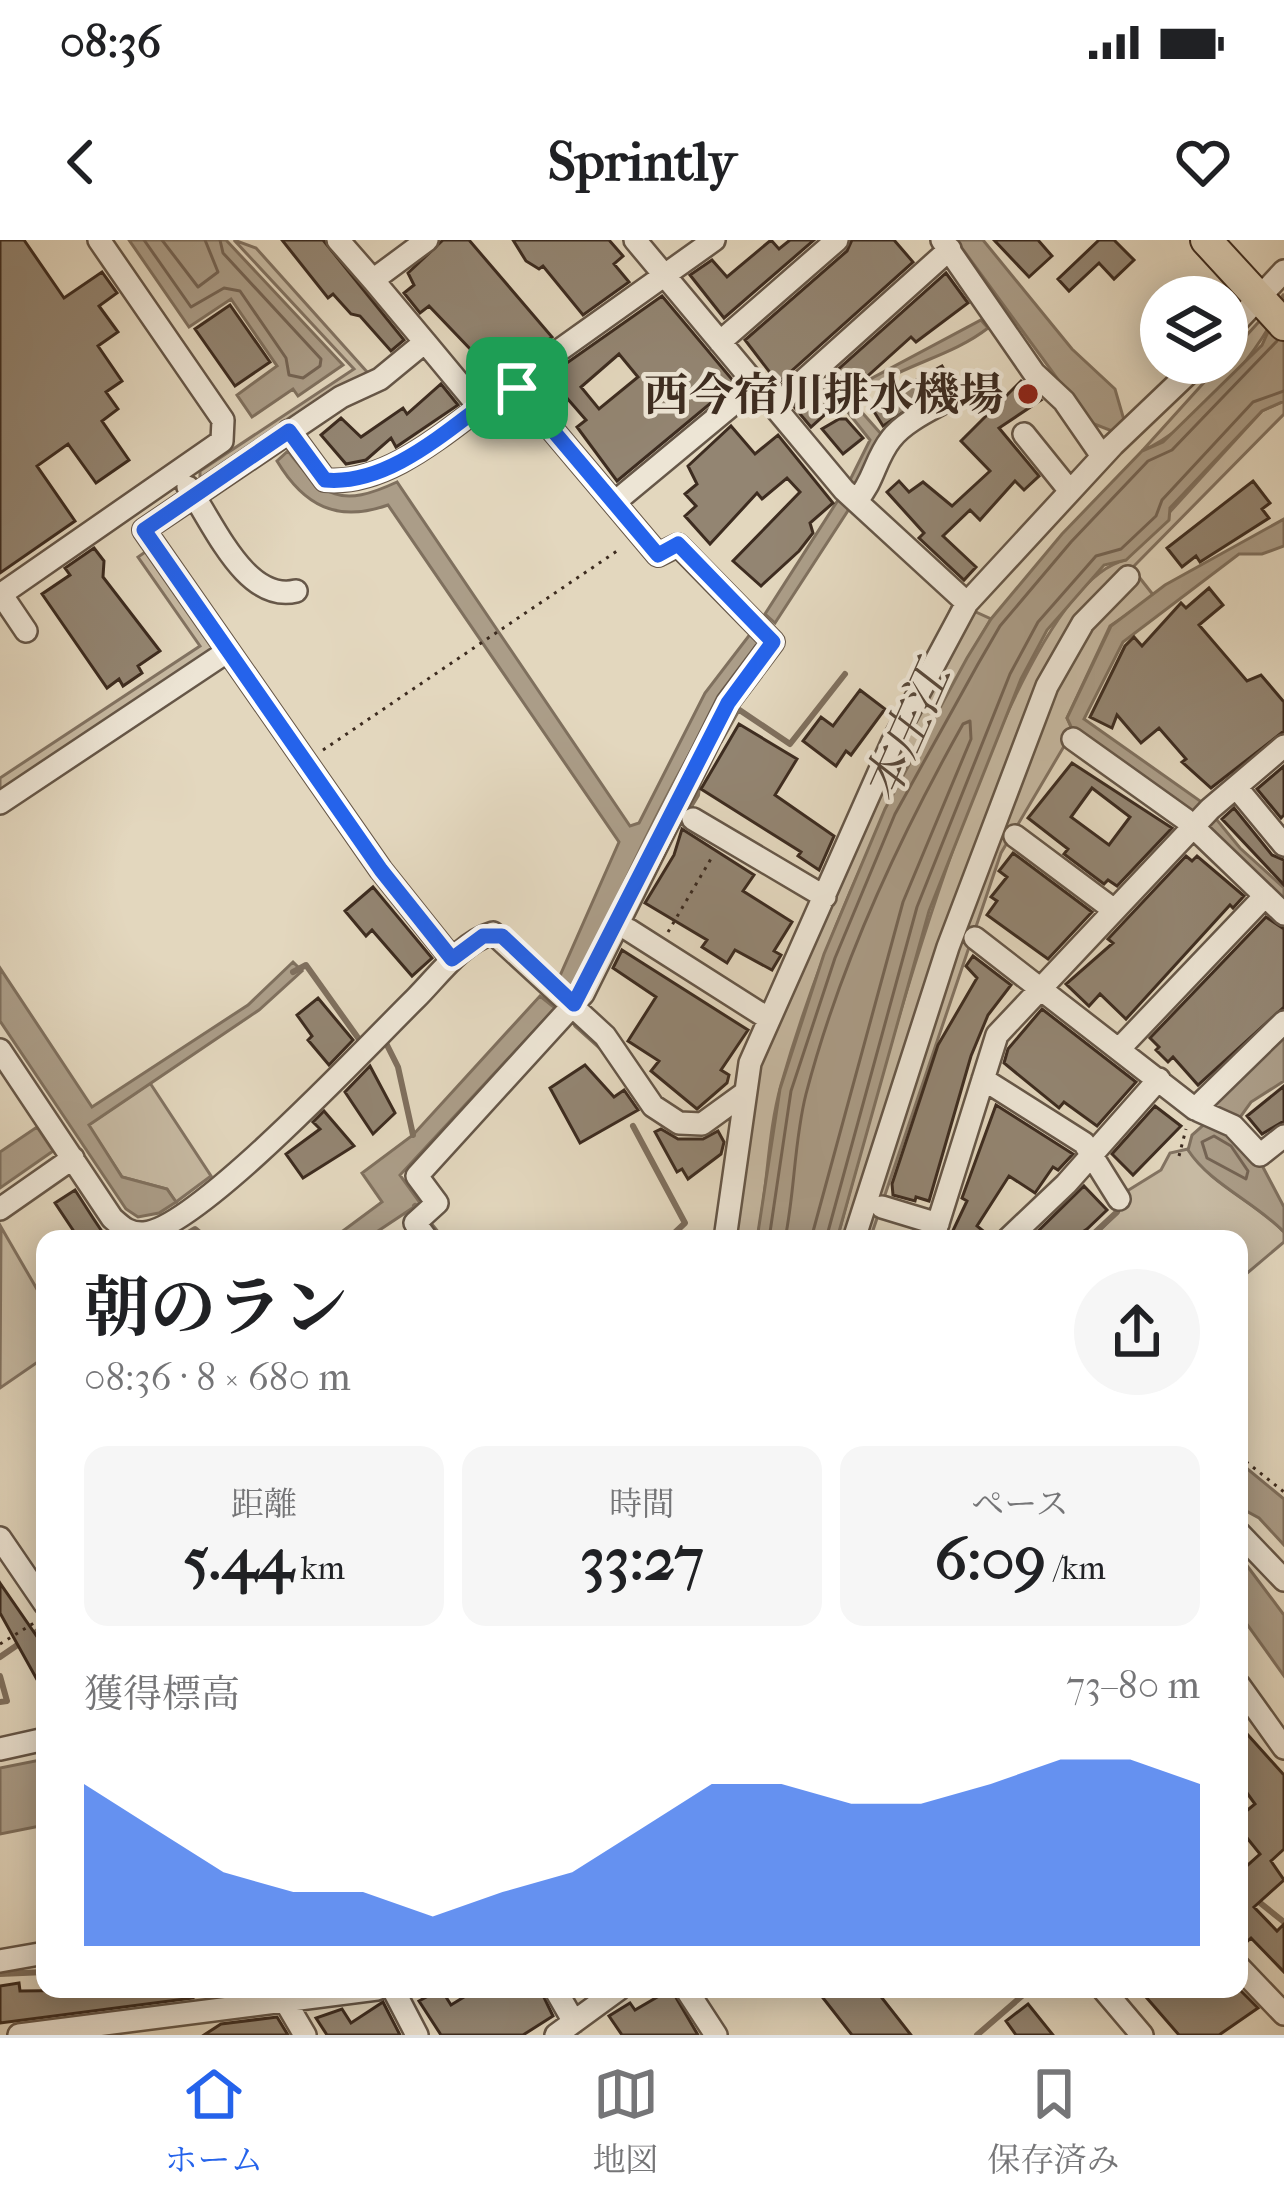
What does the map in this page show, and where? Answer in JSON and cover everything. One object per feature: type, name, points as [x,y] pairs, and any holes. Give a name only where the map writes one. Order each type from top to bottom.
[{"type":"highway","points":[[1206,240],[1284,325]]},
{"type":"street","points":[[26,631],[0,594],[222,441],[223,420],[99,240]]},
{"type":"street","points":[[338,240],[479,406]]},
{"type":"street","points":[[373,280],[428,240]]},
{"type":"street","points":[[635,240],[851,495],[968,603]]},
{"type":"street","points":[[517,388],[519,380],[714,240]]},
{"type":"street","points":[[721,342],[838,240]]},
{"type":"street","points":[[774,406],[946,245],[1034,373],[1108,450]]},
{"type":"street","points":[[1248,307],[1284,271]]},
{"type":"street","points":[[425,342],[380,379],[289,431],[144,530],[381,870],[452,959]]},
{"type":"street","points":[[726,1230],[742,1095],[769,1019],[892,743],[968,603],[1108,450],[1177,384]]},
{"type":"street","points":[[615,502],[756,385]]},
{"type":"street","points":[[289,431],[325,480],[353,482],[389,468],[479,406],[517,388]]},
{"type":"street","points":[[425,1223],[437,1203],[417,1176],[574,1004],[728,703],[773,642],[678,544],[658,555],[517,388]]},
{"type":"street","points":[[851,495],[872,484],[876,463],[893,434],[958,394]]},
{"type":"street","points":[[1024,434],[1070,490]]},
{"type":"street","points":[[178,472],[253,582],[280,595],[296,591]]},
{"type":"street","points":[[857,1230],[948,947],[1047,686],[1083,623],[1128,577]]},
{"type":"street","points":[[0,803],[228,651]]},
{"type":"street","points":[[1073,739],[1200,820],[1284,914]]},
{"type":"street","points":[[936,1230],[997,1034],[1200,820],[1284,746]]},
{"type":"street","points":[[1236,787],[1284,845]]},
{"type":"street","points":[[693,819],[825,897]]},
{"type":"street","points":[[1015,836],[1114,910]]},
{"type":"street","points":[[1121,1047],[1264,897]]},
{"type":"street","points":[[629,930],[769,1019]]},
{"type":"street","points":[[138,1230],[161,1228],[308,1106],[452,959],[483,936],[502,936],[574,1004],[605,1036],[652,1106],[679,1123],[702,1124],[742,1095]]},
{"type":"street","points":[[975,938],[1201,1112],[1232,1126],[1260,1155],[1284,1136]]},
{"type":"street","points":[[1201,1112],[1284,1022]]},
{"type":"street","points":[[0,1050],[125,1230]]},
{"type":"street","points":[[983,1078],[1095,1152],[1119,1199]]},
{"type":"street","points":[[1017,1230],[1159,1079]]},
{"type":"street","points":[[0,1208],[73,1158]]},
{"type":"street","points":[[882,1207],[934,1230]]},
{"type":"street","points":[[0,1538],[36,1591]]},
{"type":"street","points":[[1248,1542],[1284,1580]]},
{"type":"street","points":[[1248,1698],[1284,1748]]},
{"type":"street","points":[[0,1749],[36,1740]]},
{"type":"street","points":[[0,1961],[36,1955]]},
{"type":"street","points":[[1248,1976],[1284,2014]]},
{"type":"street","points":[[19,2035],[186,2025],[308,1998]]},
{"type":"street","points":[[398,1998],[417,2035]]},
{"type":"street","points":[[560,1998],[575,2027],[609,1998]]},
{"type":"street","points":[[692,1998],[716,2035]]},
{"type":"street","points":[[1111,1998],[1142,2035]]},
{"type":"street","points":[[285,2001],[305,2035]]},
{"type":"path","points":[[317,754],[620,549]]},
{"type":"path","points":[[658,949],[723,837]]},
{"type":"path","points":[[1179,1156],[1181,1133],[1201,1112]]},
{"type":"path","points":[[1248,1463],[1284,1492]]},
{"type":"path","points":[[0,1644],[36,1622]]},
{"type":"shaded area","points":[[234,240],[256,248],[368,373],[200,484],[200,471],[354,369]]},
{"type":"shaded area","points":[[1284,294],[1248,357],[1248,334]]},
{"type":"shaded area","points":[[1203,384],[1226,384],[1183,425],[1142,451]]},
{"type":"shaded area","points":[[1284,401],[1284,414],[1132,568],[1154,596],[1110,626],[1067,718],[1073,731],[1001,853],[873,1230],[839,1230],[948,864],[989,754],[1034,660],[1080,592],[1126,560],[1262,411]]},
{"type":"shaded area","points":[[148,550],[214,643],[212,652],[0,792],[0,778],[200,646],[138,557]]},
{"type":"shaded area","points":[[954,602],[991,619],[898,788],[821,963],[776,1104],[758,1230],[722,1230],[738,1078]]},
{"type":"shaded area","points":[[150,1083],[211,1176],[176,1202],[167,1189],[122,1177],[88,1125]]},
{"type":"shaded area","points":[[1188,1149],[1208,1173],[1284,1232],[1284,1242],[1248,1272],[1248,1230],[1100,1230],[1118,1212],[1111,1201],[1161,1170],[1170,1153]]},
{"type":"shaded area","points":[[1,1227],[36,1287],[36,1363],[0,1388]]},
{"type":"water","points":[[129,240],[226,240],[343,365],[298,396],[293,389],[252,417],[237,395],[277,366],[231,299],[189,327]]},
{"type":"water","points":[[956,240],[983,240],[1072,349],[1115,389],[1124,420],[1112,431],[1089,422]]},
{"type":"water","points":[[1284,297],[1284,401],[1262,411],[1170,508],[1169,520],[1126,560],[1104,565],[1047,630],[1021,679],[929,911],[840,1230],[758,1230],[780,1089],[824,954],[885,809],[967,658],[991,619],[1062,534],[1142,451],[1163,442],[1222,384],[1248,384],[1248,359],[1262,345]]},
{"type":"water","points":[[981,320],[988,328],[973,338],[889,377],[859,397],[859,409],[882,435],[855,489],[848,484],[870,440],[843,406],[861,384]]},
{"type":"water","points":[[288,451],[312,479],[335,494],[361,495],[397,482],[630,826],[639,823],[705,693],[751,633],[759,641],[683,765],[578,983],[570,986],[559,978],[619,842],[388,505],[353,512],[324,507],[287,477],[277,461]]},
{"type":"water","points":[[840,497],[849,509],[775,623],[765,614]]},
{"type":"water","points":[[1284,519],[1284,546],[1262,554],[1239,554],[1123,642],[1084,719],[1203,803],[1240,848],[1284,888],[1284,901],[1193,812],[1073,731],[1067,718],[1111,626],[1165,585]]},
{"type":"water","points":[[293,962],[302,971],[259,1010],[89,1125],[122,1177],[167,1189],[176,1202],[159,1213],[138,1217],[126,1209],[0,1021],[0,968],[92,1107],[248,1005]]},
{"type":"water","points":[[540,996],[555,1008],[400,1175],[420,1203],[380,1230],[344,1230],[382,1202],[362,1173],[413,1135]]},
{"type":"water","points":[[1284,1035],[1284,1081],[1251,1102],[1238,1120],[1284,1207],[1284,1232],[1208,1173],[1188,1150],[1192,1135],[1216,1114],[1214,1103]]},
{"type":"water","points":[[37,1127],[53,1151],[0,1188],[0,1152]]},
{"type":"water","points":[[1248,1469],[1284,1499],[1284,1545],[1248,1512]]},
{"type":"water","points":[[1248,1567],[1284,1615],[1284,1676],[1248,1626]]},
{"type":"water","points":[[36,1761],[36,1827],[0,1834],[0,1768]]},
{"type":"building","points":[[0,240],[24,240],[64,298],[102,272],[117,293],[99,306],[118,332],[98,346],[122,381],[106,392],[118,409],[102,421],[129,460],[96,483],[68,444],[37,466],[75,521],[0,573]]},
{"type":"building","points":[[282,240],[323,240],[404,340],[391,351],[360,316],[351,314],[333,294],[328,298]]},
{"type":"building","points":[[443,240],[469,240],[552,337],[504,375],[497,377],[429,306],[420,313],[404,293],[414,285],[408,273]]},
{"type":"building","points":[[513,240],[609,240],[623,256],[614,264],[629,282],[583,315],[543,266],[539,269],[526,261]]},
{"type":"building","points":[[771,240],[779,249],[790,240],[814,240],[724,318],[690,275],[712,260],[727,277]]},
{"type":"building","points":[[852,240],[894,240],[913,262],[778,383],[745,340],[847,251]]},
{"type":"building","points":[[994,240],[1038,240],[1052,256],[1029,277]]},
{"type":"building","points":[[1099,240],[1114,240],[1134,260],[1114,279],[1099,263],[1069,291],[1058,279]]},
{"type":"building","points":[[946,273],[968,303],[916,342],[911,337],[811,427],[795,408]]},
{"type":"building","points":[[662,296],[735,383],[617,481],[577,427],[586,420],[553,382],[549,385],[544,379]],"holes":[[[619,354],[638,377],[599,409],[581,387]]]},
{"type":"building","points":[[230,305],[270,362],[235,386],[195,329]]},
{"type":"building","points":[[942,366],[950,381],[883,426],[870,405]]},
{"type":"building","points":[[1021,381],[1041,400],[999,428],[1039,476],[1024,490],[1015,481],[980,520],[970,510],[943,536],[976,567],[964,580],[919,538],[924,533],[887,492],[899,481],[909,492],[923,482],[952,506],[990,471],[961,441]]},
{"type":"building","points":[[441,384],[458,405],[396,447],[391,438],[366,460],[346,464],[321,435],[341,418],[361,437],[403,408],[407,414]]},
{"type":"building","points":[[846,419],[863,438],[843,454],[822,429]]},
{"type":"building","points":[[731,426],[755,454],[778,435],[833,503],[810,523],[813,533],[799,551],[761,586],[733,561],[800,492],[787,478],[762,499],[757,493],[710,544],[685,516],[696,506],[685,494],[697,484],[688,466]]},
{"type":"building","points":[[1253,481],[1270,503],[1262,509],[1269,518],[1200,562],[1196,556],[1182,567],[1167,548]]},
{"type":"building","points":[[94,548],[104,561],[103,577],[160,651],[138,666],[142,673],[123,686],[119,679],[107,688],[42,594],[70,575],[65,568]]},
{"type":"building","points":[[1209,588],[1223,605],[1199,625],[1247,681],[1261,675],[1284,702],[1284,731],[1211,788],[1182,762],[1186,759],[1159,728],[1141,743],[1117,715],[1112,728],[1090,717],[1125,646],[1134,637],[1142,646],[1181,603],[1186,608]]},
{"type":"building","points":[[860,690],[885,709],[851,755],[846,751],[836,766],[803,741],[821,717],[833,726]]},
{"type":"building","points":[[739,724],[797,759],[775,795],[834,836],[819,870],[798,856],[801,852],[701,789]]},
{"type":"building","points":[[1072,763],[1172,828],[1117,886],[1108,880],[1104,884],[1064,854],[1068,849],[1028,818]],"holes":[[[1092,788],[1130,817],[1109,845],[1071,817]]]},
{"type":"building","points":[[1284,766],[1284,815],[1281,818],[1257,789]]},
{"type":"building","points":[[1234,808],[1272,855],[1284,860],[1284,885],[1222,819]]},
{"type":"building","points":[[682,829],[754,875],[743,891],[792,922],[774,951],[781,955],[772,970],[735,950],[727,963],[702,947],[707,940],[645,903],[674,855]]},
{"type":"building","points":[[1013,853],[1092,912],[1048,959],[987,915],[997,901],[991,897],[1007,877],[999,871]]},
{"type":"building","points":[[1186,856],[1192,861],[1197,856],[1244,896],[1233,908],[1230,905],[1126,1019],[1100,994],[1089,1006],[1066,984],[1113,943],[1108,939]]},
{"type":"building","points":[[373,887],[432,958],[412,976],[372,930],[366,936],[345,911]]},
{"type":"building","points":[[1266,917],[1284,929],[1284,1007],[1198,1085],[1173,1057],[1168,1062],[1150,1038]]},
{"type":"building","points":[[622,950],[748,1030],[721,1070],[729,1075],[727,1083],[697,1109],[651,1071],[659,1061],[628,1041],[656,997],[613,968]]},
{"type":"building","points":[[973,956],[1011,985],[988,1015],[971,1056],[929,1201],[893,1195],[892,1184],[938,1045],[977,978],[966,966]]},
{"type":"building","points":[[318,998],[353,1040],[329,1065],[308,1040],[312,1036],[297,1015]]},
{"type":"building","points":[[1042,1009],[1136,1082],[1097,1126],[1064,1102],[1059,1108],[1004,1063],[1008,1049]]},
{"type":"building","points":[[585,1065],[614,1097],[624,1090],[638,1110],[580,1143],[550,1088]]},
{"type":"building","points":[[370,1066],[395,1113],[373,1134],[345,1092]]},
{"type":"building","points":[[1284,1086],[1284,1121],[1262,1134],[1247,1116]]},
{"type":"building","points":[[996,1105],[1073,1154],[1058,1170],[1053,1167],[1035,1193],[1009,1176],[977,1226],[982,1230],[953,1230],[967,1201],[962,1198]]},
{"type":"building","points":[[1155,1106],[1181,1126],[1133,1175],[1112,1154]]},
{"type":"building","points":[[324,1111],[354,1146],[303,1178],[286,1154],[320,1129],[313,1122]]},
{"type":"building","points":[[661,1129],[678,1139],[703,1139],[718,1131],[724,1142],[721,1154],[688,1179],[682,1169],[677,1172],[655,1132]]},
{"type":"building","points":[[1084,1186],[1107,1210],[1086,1230],[1039,1230]]},
{"type":"building","points":[[75,1190],[101,1230],[73,1230],[55,1203]]},
{"type":"building","points":[[0,1583],[36,1635],[36,1678],[0,1613]]},
{"type":"building","points":[[1248,1735],[1284,1775],[1284,1849],[1271,1861],[1284,1880],[1254,1907],[1277,1931],[1284,1924],[1284,1972],[1251,1938],[1248,1941],[1248,1865],[1260,1854],[1248,1839],[1248,1810],[1255,1804],[1248,1794]]},
{"type":"building","points":[[19,1983],[20,1991],[36,1991],[36,1998],[193,1998],[0,2023],[0,1986]]},
{"type":"building","points":[[447,1998],[451,2005],[462,1998],[544,1998],[553,2016],[523,2035],[441,2035],[419,2001]]},
{"type":"building","points":[[656,1998],[676,1998],[698,2035],[622,2035],[609,2016],[630,2003],[635,2010]]},
{"type":"building","points":[[823,1998],[882,1998],[911,2035],[852,2035]]},
{"type":"building","points":[[1147,1998],[1248,1998],[1258,2008],[1219,2035],[1179,2035]]},
{"type":"building","points":[[383,2002],[400,2035],[327,2035],[316,2018],[342,2009],[351,2023]]},
{"type":"building","points":[[1028,2004],[1053,2035],[1016,2035],[1006,2021]]},
{"type":"building","points":[[277,2017],[288,2035],[204,2035],[221,2024]]},
{"type":"waterway","points":[[720,741],[738,709],[790,744],[845,674]]},
{"type":"waterway","points":[[678,826],[697,795],[699,779]]},
{"type":"waterway","points":[[293,972],[306,965],[361,1042]]},
{"type":"waterway","points":[[576,1025],[605,1051]]},
{"type":"waterway","points":[[385,1041],[398,1067],[413,1135]]},
{"type":"waterway","points":[[633,1126],[685,1223],[678,1230]]},
{"type":"waterway","points":[[415,1206],[435,1230]]},
{"type":"waterway","points":[[1098,1230],[1117,1212]]},
{"type":"waterway","points":[[0,1657],[36,1632]]},
{"type":"waterway","points":[[0,1676],[7,1701],[0,1702]]},
{"type":"waterway","points":[[1254,1898],[1284,1922]]},
{"type":"waterway","points":[[0,1974],[36,1972]]},
{"type":"waterway","points":[[977,2035],[1020,1998]]},
{"type":"place","name":"西今宿川排水機場","points":[[1028,394]]},
{"type":"route","points":[[517,388],[658,555],[678,544],[773,642],[728,703],[574,1004],[502,936],[483,936],[452,959],[381,870],[144,530],[289,431],[325,480],[353,482],[389,468],[503,390],[517,388]]},
{"type":"water label","name":"本庄江","points":[[906,732]]}]
